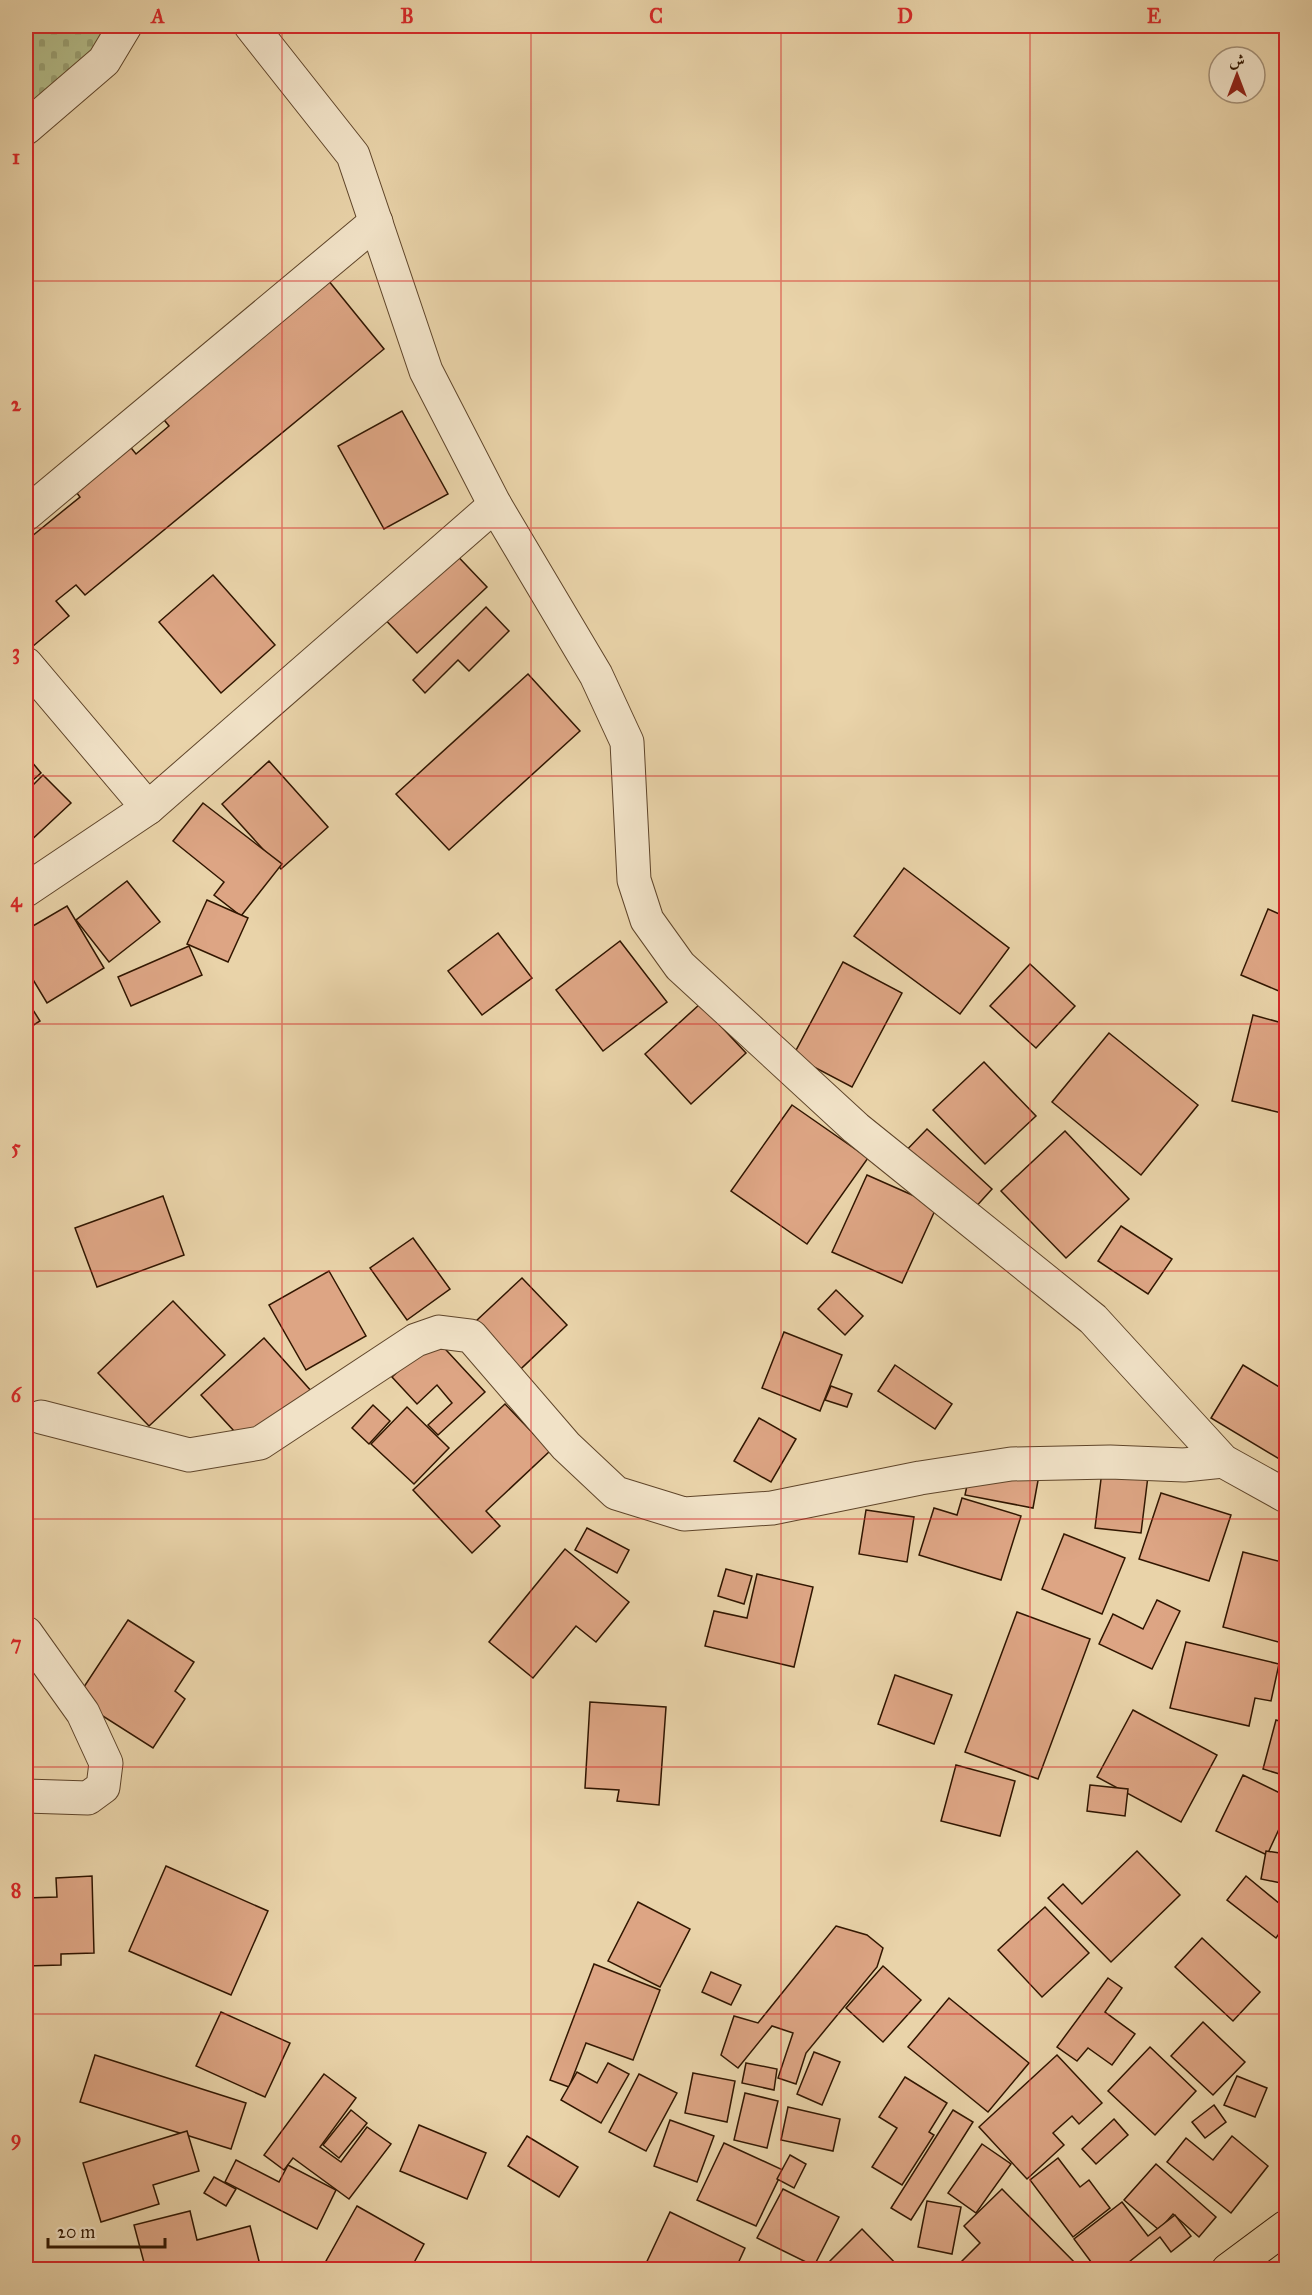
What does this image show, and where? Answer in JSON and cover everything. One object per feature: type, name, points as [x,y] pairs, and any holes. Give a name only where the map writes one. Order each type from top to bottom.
[{"type":"main road","points":[[1228,2270],[1287,2227]]},
{"type":"street","points":[[26,128],[104,61],[124,26]]},
{"type":"street","points":[[251,26],[353,155],[426,370],[495,505],[596,675],[627,742],[634,880],[647,920],[680,966],[856,1128],[1093,1319],[1224,1461],[1287,1496]]},
{"type":"street","points":[[26,514],[376,222]]},
{"type":"street","points":[[26,890],[148,808],[495,505]]},
{"type":"street","points":[[26,664],[148,808]]},
{"type":"street","points":[[41,1416],[189,1455],[260,1443],[416,1340],[439,1332],[471,1336],[566,1446],[616,1494],[684,1514],[772,1508],[920,1478],[1011,1464],[1110,1462],[1184,1465],[1224,1461]]},
{"type":"street","points":[[26,1632],[82,1713],[105,1763],[103,1787],[88,1797],[26,1796]]},
{"type":"green space","points":[[26,26],[125,26],[26,128]]},
{"type":"building","points":[[328,280],[384,349],[85,595],[76,585],[56,601],[69,616],[26,652],[26,541],[80,497],[74,489],[128,444],[136,454],[169,426],[161,416]]},
{"type":"building","points":[[402,411],[448,494],[384,529],[338,446]]},
{"type":"building","points":[[447,545],[487,587],[417,653],[377,611]]},
{"type":"building","points":[[213,575],[275,645],[221,693],[159,622]]},
{"type":"building","points":[[486,607],[509,631],[469,671],[458,660],[425,693],[413,680]]},
{"type":"building","points":[[528,674],[580,731],[449,850],[396,794]]},
{"type":"building","points":[[26,755],[41,773],[26,786]]},
{"type":"building","points":[[269,761],[328,827],[281,869],[222,804]]},
{"type":"building","points":[[43,775],[71,803],[26,845],[26,792]]},
{"type":"building","points":[[203,803],[282,864],[241,916],[214,895],[224,882],[173,841]]},
{"type":"building","points":[[904,868],[1009,948],[960,1014],[854,936]]},
{"type":"building","points":[[127,881],[160,922],[109,962],[76,920]]},
{"type":"building","points":[[207,900],[248,918],[228,962],[187,944]]},
{"type":"building","points":[[67,906],[104,968],[47,1003],[26,968],[26,930]]},
{"type":"building","points":[[1268,909],[1286,917],[1286,994],[1241,975]]},
{"type":"building","points":[[498,933],[532,978],[482,1015],[448,971]]},
{"type":"building","points":[[620,941],[667,1002],[603,1051],[556,990]]},
{"type":"building","points":[[189,946],[202,975],[131,1006],[118,977]]},
{"type":"building","points":[[843,962],[902,993],[852,1087],[793,1056]]},
{"type":"building","points":[[1030,964],[1075,1006],[1036,1048],[990,1006]]},
{"type":"building","points":[[26,999],[40,1021],[26,1030]]},
{"type":"building","points":[[700,1004],[746,1053],[691,1104],[645,1054]]},
{"type":"building","points":[[1253,1015],[1286,1024],[1286,1114],[1232,1101]]},
{"type":"building","points":[[1109,1033],[1198,1105],[1141,1175],[1052,1102]]},
{"type":"building","points":[[984,1062],[1036,1116],[985,1164],[933,1110]]},
{"type":"building","points":[[792,1105],[868,1158],[807,1244],[731,1191]]},
{"type":"building","points":[[927,1129],[992,1189],[963,1221],[897,1160]]},
{"type":"building","points":[[1065,1131],[1129,1199],[1066,1258],[1001,1191]]},
{"type":"building","points":[[867,1175],[937,1206],[902,1283],[832,1252]]},
{"type":"building","points":[[163,1196],[184,1255],[97,1287],[75,1228]]},
{"type":"building","points":[[1121,1226],[1172,1259],[1148,1294],[1098,1261]]},
{"type":"building","points":[[413,1238],[450,1289],[407,1320],[370,1268]]},
{"type":"building","points":[[329,1271],[366,1336],[306,1370],[269,1305]]},
{"type":"building","points":[[522,1278],[567,1325],[506,1383],[461,1335]]},
{"type":"building","points":[[836,1290],[863,1316],[845,1335],[818,1309]]},
{"type":"building","points":[[173,1301],[225,1355],[149,1426],[98,1373]]},
{"type":"building","points":[[784,1332],[842,1355],[820,1411],[762,1388]]},
{"type":"building","points":[[264,1338],[321,1402],[258,1457],[201,1395]]},
{"type":"building","points":[[435,1338],[485,1392],[438,1435],[428,1425],[452,1403],[437,1385],[417,1404],[392,1377]]},
{"type":"building","points":[[895,1365],[952,1404],[935,1429],[878,1391]]},
{"type":"building","points":[[1243,1365],[1286,1391],[1286,1463],[1211,1418]]},
{"type":"building","points":[[831,1386],[852,1394],[847,1407],[825,1400]]},
{"type":"building","points":[[505,1404],[550,1451],[486,1511],[500,1526],[472,1553],[413,1490]]},
{"type":"building","points":[[373,1405],[390,1421],[369,1444],[352,1428]]},
{"type":"building","points":[[407,1407],[449,1448],[414,1484],[371,1444]]},
{"type":"building","points":[[759,1418],[796,1439],[771,1482],[734,1461]]},
{"type":"building","points":[[972,1462],[1039,1475],[1033,1508],[965,1495]]},
{"type":"building","points":[[1102,1471],[1148,1476],[1141,1533],[1095,1528]]},
{"type":"building","points":[[1161,1493],[1231,1515],[1209,1581],[1139,1559]]},
{"type":"building","points":[[962,1498],[1021,1516],[1001,1580],[919,1555],[934,1508],[957,1515]]},
{"type":"building","points":[[866,1510],[914,1517],[907,1562],[859,1554]]},
{"type":"building","points":[[587,1528],[629,1550],[617,1573],[575,1550]]},
{"type":"building","points":[[1064,1534],[1125,1558],[1102,1614],[1042,1589]]},
{"type":"building","points":[[565,1549],[629,1602],[596,1642],[576,1626],[533,1678],[489,1642]]},
{"type":"building","points":[[1243,1552],[1286,1563],[1286,1644],[1223,1627]]},
{"type":"building","points":[[726,1569],[752,1576],[744,1604],[718,1596]]},
{"type":"building","points":[[757,1574],[813,1587],[794,1667],[705,1646],[714,1611],[747,1618]]},
{"type":"building","points":[[1157,1600],[1180,1611],[1152,1669],[1099,1644],[1113,1614],[1143,1629]]},
{"type":"building","points":[[1017,1612],[1090,1639],[1038,1779],[965,1752]]},
{"type":"building","points":[[128,1620],[194,1662],[175,1691],[185,1699],[153,1748],[76,1699]]},
{"type":"building","points":[[1186,1642],[1279,1664],[1271,1701],[1255,1698],[1249,1726],[1170,1708]]},
{"type":"building","points":[[895,1675],[952,1695],[934,1744],[878,1724]]},
{"type":"building","points":[[590,1702],[666,1707],[659,1805],[617,1801],[619,1790],[585,1788]]},
{"type":"building","points":[[1133,1710],[1217,1755],[1181,1822],[1097,1777]]},
{"type":"building","points":[[1276,1720],[1286,1723],[1286,1776],[1263,1769]]},
{"type":"building","points":[[956,1765],[1015,1781],[1000,1836],[941,1821]]},
{"type":"building","points":[[1243,1775],[1286,1796],[1286,1814],[1267,1855],[1216,1831]]},
{"type":"building","points":[[1090,1785],[1128,1789],[1125,1816],[1087,1811]]},
{"type":"building","points":[[1137,1851],[1180,1895],[1111,1962],[1048,1898],[1063,1884],[1082,1904]]},
{"type":"building","points":[[1266,1851],[1286,1854],[1286,1884],[1261,1879]]},
{"type":"building","points":[[166,1866],[268,1911],[231,1995],[129,1951]]},
{"type":"building","points":[[92,1876],[94,1953],[61,1954],[61,1965],[26,1966],[26,1898],[57,1897],[56,1878]]},
{"type":"building","points":[[1246,1876],[1286,1909],[1286,1924],[1276,1938],[1227,1900]]},
{"type":"building","points":[[638,1902],[690,1929],[660,1987],[608,1961]]},
{"type":"building","points":[[1045,1907],[1089,1953],[1042,1997],[998,1950]]},
{"type":"building","points":[[836,1926],[867,1935],[883,1948],[877,1967],[806,2053],[796,2084],[778,2078],[793,2033],[772,2026],[738,2068],[721,2055],[734,2016],[758,2023]]},
{"type":"building","points":[[1202,1938],[1260,1992],[1233,2021],[1175,1967]]},
{"type":"building","points":[[594,1964],[660,1990],[633,2060],[586,2043],[569,2087],[550,2080]]},
{"type":"building","points":[[883,1966],[921,2000],[883,2042],[846,2008]]},
{"type":"building","points":[[711,1972],[741,1985],[731,2005],[702,1992]]},
{"type":"building","points":[[1108,1978],[1122,1988],[1105,2012],[1135,2034],[1112,2065],[1088,2048],[1077,2061],[1057,2047]]},
{"type":"building","points":[[949,1998],[1029,2063],[988,2112],[908,2047]]},
{"type":"building","points":[[221,2012],[290,2043],[265,2097],[196,2066]]},
{"type":"building","points":[[1203,2022],[1245,2062],[1213,2095],[1171,2056]]},
{"type":"building","points":[[1150,2047],[1196,2091],[1155,2135],[1108,2091]]},
{"type":"building","points":[[814,2052],[840,2062],[822,2105],[797,2094]]},
{"type":"building","points":[[95,2055],[246,2103],[231,2149],[80,2102]]},
{"type":"building","points":[[1057,2055],[1102,2103],[1079,2124],[1072,2116],[1053,2133],[1064,2145],[1027,2179],[979,2127]]},
{"type":"building","points":[[608,2063],[629,2074],[601,2123],[561,2100],[577,2072],[597,2083]]},
{"type":"building","points":[[746,2063],[777,2069],[774,2090],[742,2083]]},
{"type":"building","points":[[693,2073],[735,2081],[727,2122],[685,2113]]},
{"type":"building","points":[[324,2074],[356,2098],[320,2147],[341,2162],[367,2127],[391,2144],[349,2199],[293,2158],[284,2170],[264,2155]]},
{"type":"building","points":[[639,2074],[677,2093],[646,2151],[609,2132]]},
{"type":"building","points":[[1237,2076],[1267,2088],[1255,2117],[1224,2105]]},
{"type":"building","points":[[905,2077],[947,2103],[929,2132],[934,2135],[902,2185],[872,2167],[897,2128],[879,2117]]},
{"type":"building","points":[[745,2093],[778,2101],[767,2148],[734,2140]]},
{"type":"building","points":[[1214,2105],[1226,2122],[1205,2138],[1192,2122]]},
{"type":"building","points":[[788,2107],[840,2119],[833,2151],[781,2140]]},
{"type":"building","points":[[351,2110],[367,2123],[339,2158],[323,2145]]},
{"type":"building","points":[[953,2110],[973,2122],[911,2220],[891,2208]]},
{"type":"building","points":[[1114,2119],[1128,2135],[1096,2164],[1082,2149]]},
{"type":"building","points":[[670,2120],[714,2136],[697,2182],[654,2166]]},
{"type":"building","points":[[419,2125],[486,2153],[467,2199],[400,2171]]},
{"type":"building","points":[[187,2131],[199,2171],[153,2185],[159,2204],[101,2222],[83,2163]]},
{"type":"building","points":[[527,2136],[578,2167],[559,2197],[508,2166]]},
{"type":"building","points":[[1232,2136],[1268,2166],[1231,2213],[1167,2162],[1186,2138],[1213,2160]]},
{"type":"building","points":[[724,2143],[783,2170],[756,2226],[697,2200]]},
{"type":"building","points":[[982,2144],[1011,2164],[976,2213],[948,2193]]},
{"type":"building","points":[[790,2155],[806,2164],[794,2188],[777,2179]]},
{"type":"building","points":[[1058,2158],[1080,2187],[1089,2180],[1110,2208],[1073,2237],[1030,2180]]},
{"type":"building","points":[[236,2160],[279,2182],[288,2165],[336,2190],[317,2229],[225,2182]]},
{"type":"building","points":[[1156,2164],[1216,2217],[1199,2237],[1173,2214],[1159,2230],[1124,2200]]},
{"type":"building","points":[[214,2177],[236,2189],[226,2206],[204,2193]]},
{"type":"building","points":[[783,2189],[839,2217],[814,2266],[757,2238]]},
{"type":"building","points":[[1002,2189],[1082,2270],[953,2270],[980,2243],[964,2226]]},
{"type":"building","points":[[927,2201],[961,2207],[952,2254],[918,2247]]},
{"type":"building","points":[[1122,2202],[1148,2236],[1175,2215],[1191,2236],[1171,2252],[1160,2237],[1119,2270],[1097,2270],[1074,2239]]},
{"type":"building","points":[[357,2206],[424,2244],[410,2270],[340,2270],[326,2261]]},
{"type":"building","points":[[190,2211],[197,2240],[250,2226],[260,2265],[243,2270],[146,2270],[134,2225]]},
{"type":"building","points":[[670,2212],[745,2248],[735,2270],[643,2270]]},
{"type":"building","points":[[862,2229],[902,2270],[821,2270]]}]
